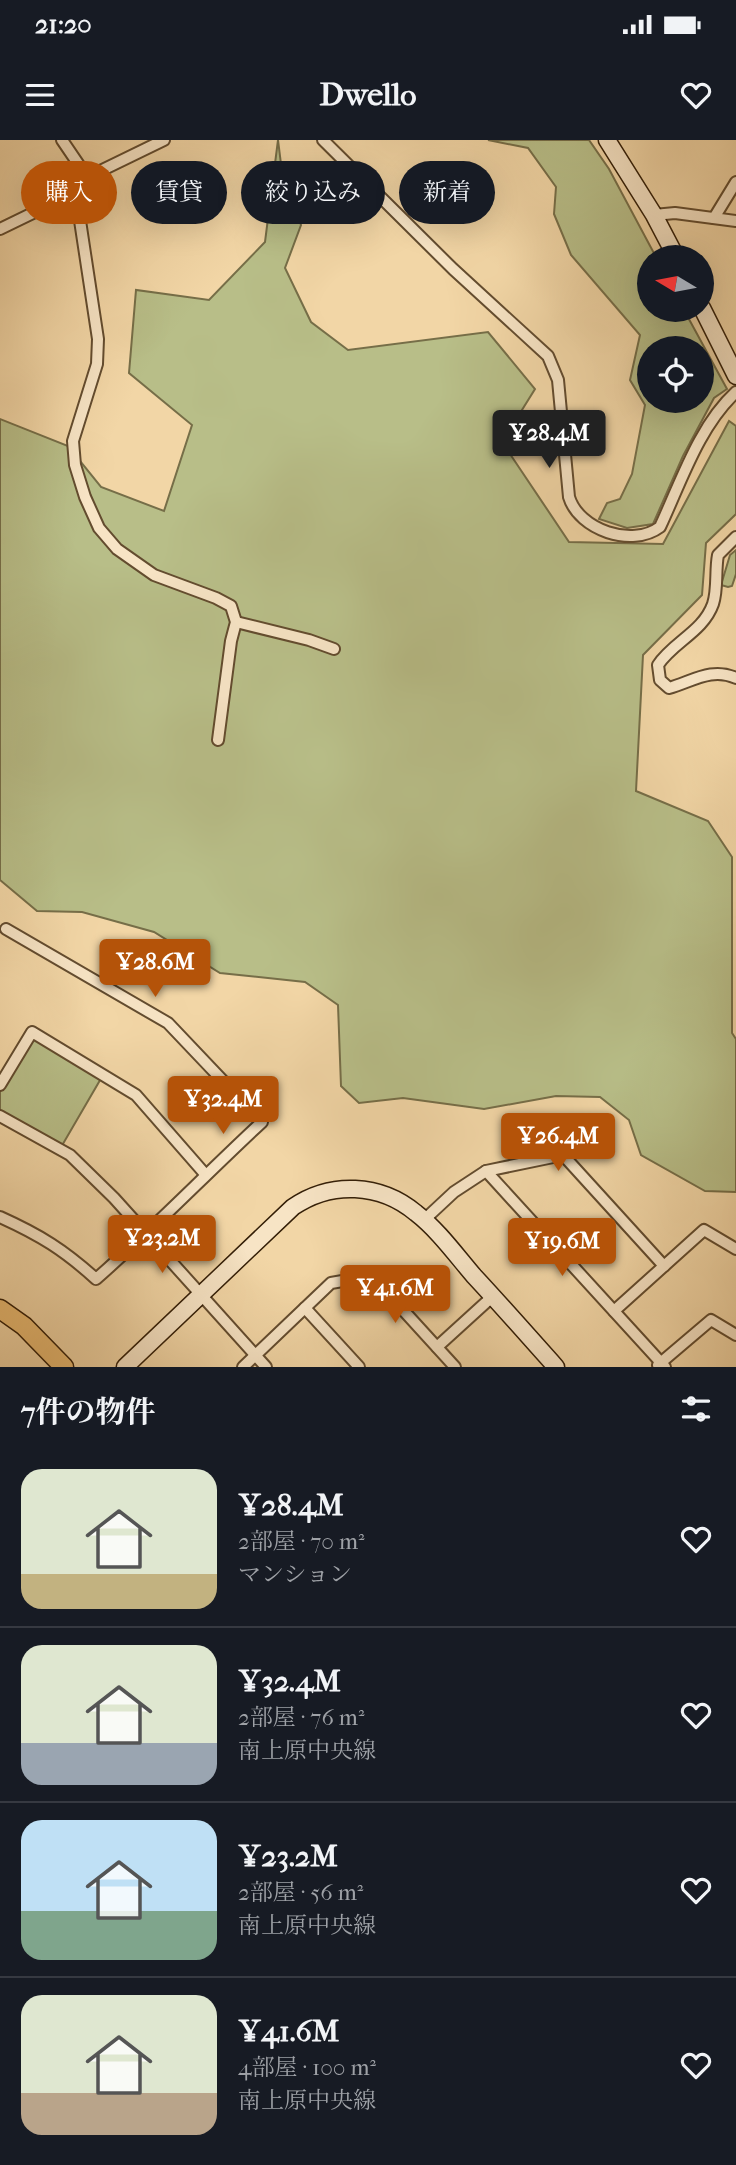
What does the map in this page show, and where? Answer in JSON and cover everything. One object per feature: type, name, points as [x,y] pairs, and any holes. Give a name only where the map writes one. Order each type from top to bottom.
[{"type":"main road","points":[[0,1309],[24,1326],[64,1367]]},
{"type":"street","points":[[62,140],[76,161]]},
{"type":"street","points":[[117,162],[151,143],[164,140]]},
{"type":"street","points":[[323,140],[453,269],[548,356],[558,380],[569,497],[572,507],[587,524],[611,532],[640,536],[660,527],[704,435],[716,414],[736,392]]},
{"type":"street","points":[[607,140],[670,245]]},
{"type":"street","points":[[715,218],[736,182]]},
{"type":"street","points":[[654,215],[675,213],[736,221]]},
{"type":"street","points":[[0,229],[21,219]]},
{"type":"street","points":[[81,224],[98,339],[97,364],[73,441],[75,466],[99,527],[117,549],[154,575],[231,606],[236,622],[218,740]]},
{"type":"street","points":[[709,322],[736,376]]},
{"type":"street","points":[[736,537],[718,555],[713,603],[706,617],[691,634],[664,656],[658,665],[660,680],[670,688],[692,682],[712,672],[736,678]]},
{"type":"street","points":[[236,622],[334,649]]},
{"type":"street","points":[[0,940],[3,928],[168,1023],[262,1122],[205,1174],[147,1234],[96,1279],[37,1234],[0,1217]]},
{"type":"street","points":[[0,1085],[32,1032],[136,1095],[205,1174]]},
{"type":"street","points":[[0,1116],[70,1155],[147,1234],[266,1367]]},
{"type":"street","points":[[424,1220],[454,1192],[486,1171],[563,1155],[664,1266]]},
{"type":"street","points":[[486,1171],[660,1365],[711,1320],[736,1335]]},
{"type":"street","points":[[125,1367],[293,1206],[313,1195],[346,1188],[373,1191],[404,1204],[424,1220],[556,1367]]},
{"type":"street","points":[[614,1311],[704,1230],[736,1249]]},
{"type":"street","points":[[243,1367],[331,1283],[344,1279],[365,1280],[383,1288],[455,1367]]},
{"type":"street","points":[[437,1347],[492,1296]]},
{"type":"street","points":[[305,1308],[359,1367]]},
{"type":"green space","points":[[278,140],[281,161],[275,161]]},
{"type":"green space","points":[[488,140],[589,140],[609,169],[650,245],[637,245],[637,322],[691,322],[698,336],[640,336],[571,255],[554,214],[556,187],[528,148]]},
{"type":"green space","points":[[267,224],[301,224],[285,268],[311,322],[348,350],[488,332],[535,389],[502,442],[569,542],[663,544],[729,421],[736,426],[736,514],[706,543],[702,595],[643,655],[636,791],[708,821],[732,857],[732,1033],[736,1039],[736,1192],[705,1191],[641,1155],[629,1120],[600,1097],[556,1096],[484,1109],[403,1098],[359,1103],[341,1086],[338,1005],[305,982],[220,973],[154,932],[82,912],[37,911],[0,880],[0,419],[68,446],[101,487],[164,511],[192,425],[129,373],[136,290],[209,300],[265,242]]},
{"type":"green space","points":[[637,348],[637,392],[630,380]]},
{"type":"green space","points":[[714,365],[727,389],[714,398]]},
{"type":"green space","points":[[643,413],[706,413],[683,456],[653,524],[627,528],[599,519],[607,503],[620,499],[632,474]]},
{"type":"green space","points":[[736,550],[736,574],[732,586],[721,585],[730,555]]},
{"type":"green space","points":[[32,1032],[103,1075],[60,1149],[0,1116],[0,1085]]}]
